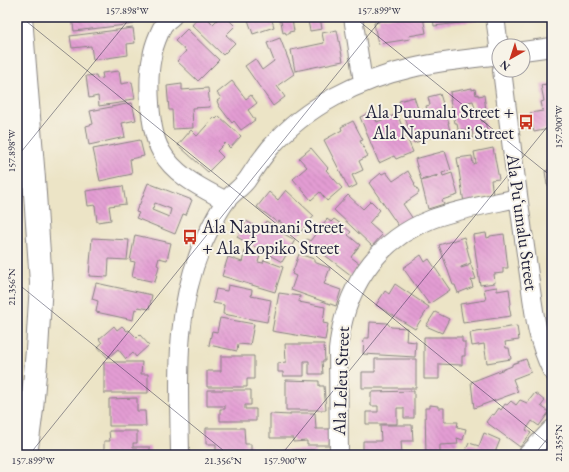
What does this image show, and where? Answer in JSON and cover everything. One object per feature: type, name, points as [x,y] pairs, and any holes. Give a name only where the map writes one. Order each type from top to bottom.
[{"type":"highway","points":[[21,17],[34,179],[40,282],[44,436],[40,455]]},
{"type":"highway","points":[[26,455],[37,357],[40,282]]},
{"type":"street","points":[[172,17],[164,24],[156,42],[151,59],[151,110],[154,133],[161,151],[177,171],[192,182],[226,201]]},
{"type":"street","points":[[353,17],[363,82]]},
{"type":"street","points":[[495,17],[498,38]]},
{"type":"street","points":[[531,50],[552,47]]},
{"type":"street","points":[[180,455],[180,331],[186,296],[200,251],[214,220],[226,201],[243,184],[271,148],[301,119],[326,102],[363,82],[413,67],[491,56]]},
{"type":"street","name":"Ala Puʻumalu Street","points":[[503,78],[537,330],[552,371]]},
{"type":"street","name":"Ala Leleu Street","points":[[339,455],[338,350],[340,334],[348,303],[362,275],[372,262],[388,246],[405,232],[418,225],[446,214],[518,198]]},
{"type":"street","points":[[527,455],[552,429]]},
{"type":"building","points":[[72,17],[133,17],[134,24],[74,31]]},
{"type":"building","points":[[199,17],[206,17],[213,24],[220,17],[226,17],[235,26],[226,35],[235,43],[223,55],[192,25]]},
{"type":"building","points":[[247,17],[271,17],[274,27],[253,34]]},
{"type":"building","points":[[276,17],[301,18],[292,19],[294,31],[286,34],[285,32],[283,33],[281,21],[279,22],[279,19],[277,20]]},
{"type":"building","points":[[303,17],[320,17],[322,29],[310,31],[308,21],[304,22]]},
{"type":"building","points":[[379,17],[423,17],[426,33],[409,36],[410,39],[378,44],[374,23],[379,22]]},
{"type":"building","points":[[433,17],[475,17],[476,21],[434,26]]},
{"type":"building","points":[[528,17],[538,17],[538,18],[528,20]]},
{"type":"building","points":[[133,28],[135,43],[127,44],[128,55],[93,60],[91,46],[72,48],[70,36]]},
{"type":"building","points":[[187,29],[219,60],[198,81],[177,61],[186,51],[175,41]]},
{"type":"building","points":[[337,30],[343,61],[295,71],[291,50],[324,43],[322,33]]},
{"type":"building","points":[[280,38],[294,74],[277,86],[285,97],[273,106],[245,66],[255,59],[262,70],[274,61],[267,43]]},
{"type":"building","points":[[119,71],[121,84],[132,82],[135,99],[126,100],[126,102],[99,106],[98,96],[89,98],[86,76],[96,75],[97,79],[103,78],[102,73]]},
{"type":"building","points":[[232,81],[246,99],[251,95],[257,103],[248,110],[255,120],[241,130],[234,121],[232,123],[217,101],[221,98],[217,93]]},
{"type":"building","points":[[552,83],[552,127],[534,132],[530,113],[543,111],[541,102],[544,101],[541,85]]},
{"type":"building","points":[[182,84],[182,90],[208,88],[210,107],[192,108],[193,128],[173,129],[172,110],[169,110],[167,86]]},
{"type":"building","points":[[472,88],[472,90],[475,89],[476,95],[484,95],[487,118],[481,119],[482,122],[485,121],[488,136],[473,138],[472,130],[458,130],[450,100],[450,92]],"holes":[[[473,101],[475,109],[465,110],[463,103]]]},
{"type":"building","points":[[440,94],[450,131],[414,143],[399,101],[414,97],[419,112],[427,110],[426,106],[430,105],[428,97]]},
{"type":"building","points":[[132,103],[136,120],[122,123],[125,137],[89,145],[86,126],[93,124],[90,111]]},
{"type":"building","points":[[372,112],[377,122],[397,114],[413,152],[396,159],[394,156],[379,163],[360,117]]},
{"type":"building","points":[[219,116],[241,136],[230,148],[225,143],[217,151],[223,157],[208,172],[178,145],[191,130],[197,136],[214,117],[216,119]]},
{"type":"building","points":[[353,121],[363,140],[360,141],[368,156],[359,161],[363,170],[352,175],[357,185],[349,189],[324,140],[342,130],[341,127]]},
{"type":"building","points":[[140,140],[144,156],[130,159],[132,174],[100,181],[93,149]]},
{"type":"building","points":[[311,148],[328,168],[326,170],[342,188],[327,201],[320,192],[311,200],[293,179],[307,167],[299,158]]},
{"type":"building","points":[[493,148],[499,179],[491,180],[493,195],[474,198],[475,201],[464,203],[457,158],[472,156],[473,164],[476,163],[474,152]]},
{"type":"building","points":[[445,151],[451,170],[442,173],[443,176],[452,173],[458,195],[442,200],[444,204],[428,209],[421,181],[438,175],[421,180],[415,159]]},
{"type":"building","points":[[552,170],[552,185],[547,185],[545,171]]},
{"type":"building","points":[[408,171],[419,192],[403,204],[413,219],[400,228],[369,183],[381,173],[386,172],[393,181]]},
{"type":"building","points":[[148,183],[192,200],[186,215],[183,214],[175,234],[136,218],[139,213],[136,212]],"holes":[[[155,203],[171,209],[169,217],[152,210]]]},
{"type":"building","points":[[123,186],[126,204],[109,206],[111,220],[97,222],[95,205],[88,206],[86,191]]},
{"type":"building","points":[[286,190],[314,216],[298,235],[279,221],[278,223],[257,207],[269,192],[278,200]]},
{"type":"building","points":[[348,195],[363,209],[371,201],[380,210],[369,223],[382,235],[372,246],[334,210]]},
{"type":"building","points":[[327,219],[331,222],[334,219],[341,224],[351,232],[348,235],[360,245],[351,257],[360,264],[352,276],[313,246],[310,250],[302,245],[307,239],[310,241]]},
{"type":"building","points":[[246,221],[261,229],[266,221],[286,232],[284,234],[295,240],[282,262],[237,237]]},
{"type":"building","points":[[486,233],[487,238],[490,236],[504,234],[508,268],[503,268],[503,273],[494,274],[495,283],[480,285],[473,235]]},
{"type":"building","points":[[135,235],[171,243],[167,260],[159,258],[157,265],[159,266],[155,282],[132,277],[135,262],[130,261]]},
{"type":"building","points":[[464,237],[471,263],[461,268],[471,265],[476,279],[471,280],[473,287],[458,293],[455,285],[453,285],[439,245]]},
{"type":"building","points":[[92,238],[129,240],[127,260],[109,259],[108,277],[89,276]]},
{"type":"building","points":[[245,251],[260,256],[258,262],[263,263],[264,260],[283,267],[275,292],[222,276],[228,257],[242,262]]},
{"type":"building","points":[[299,254],[314,259],[314,262],[330,268],[324,284],[341,290],[336,306],[291,290],[296,276],[292,274]]},
{"type":"building","points":[[421,255],[425,262],[429,259],[450,290],[429,304],[403,268]]},
{"type":"building","points":[[96,283],[152,295],[149,309],[138,307],[137,310],[135,309],[133,320],[96,312],[98,301],[92,299]]},
{"type":"building","points":[[395,284],[429,307],[415,329],[376,305],[385,291],[389,294]]},
{"type":"building","points":[[228,285],[252,290],[251,296],[271,300],[267,322],[223,314],[224,305],[213,303],[216,289],[227,291]]},
{"type":"building","points":[[497,287],[497,291],[509,289],[511,316],[463,323],[460,304],[486,300],[484,289]]},
{"type":"building","points":[[279,293],[300,296],[299,302],[325,307],[323,323],[328,324],[325,340],[272,331]]},
{"type":"building","points":[[435,312],[449,319],[442,333],[426,326]]},
{"type":"building","points":[[220,318],[254,324],[250,345],[238,344],[237,351],[209,345],[212,331],[217,332]]},
{"type":"building","points":[[370,322],[387,323],[391,327],[407,328],[406,341],[416,342],[415,357],[363,354],[364,338],[369,338]]},
{"type":"building","points":[[114,326],[117,330],[122,326],[127,331],[129,330],[137,338],[140,335],[149,345],[136,357],[133,353],[126,359],[118,349],[108,358],[98,347],[102,343],[99,339]]},
{"type":"building","points":[[517,326],[519,340],[505,342],[506,348],[509,348],[511,359],[487,363],[484,344],[472,346],[470,333]]},
{"type":"building","points":[[424,337],[462,337],[462,342],[465,342],[465,356],[462,356],[462,365],[439,364],[439,379],[424,379]]},
{"type":"building","points":[[285,344],[324,344],[325,361],[322,361],[323,374],[309,374],[309,361],[304,361],[304,376],[283,376],[283,372],[278,372],[278,363],[286,362]]},
{"type":"building","points":[[221,356],[254,356],[254,379],[247,379],[247,387],[207,387],[207,371],[221,371]]},
{"type":"building","points":[[375,359],[416,359],[416,388],[362,388],[362,372],[375,372]]},
{"type":"building","points":[[526,359],[531,372],[513,379],[518,392],[474,408],[471,382]]},
{"type":"building","points":[[104,362],[142,362],[141,374],[148,374],[148,393],[104,393]]},
{"type":"building","points":[[286,380],[319,381],[319,386],[324,386],[326,410],[286,410]]},
{"type":"building","points":[[207,390],[251,390],[251,405],[245,405],[245,409],[256,409],[256,421],[220,421],[220,409],[225,409],[225,406],[207,406]]},
{"type":"building","points":[[414,391],[414,418],[404,418],[404,408],[397,408],[397,424],[366,424],[366,412],[378,412],[378,406],[371,406],[371,392]]},
{"type":"building","points":[[535,393],[545,401],[541,406],[549,412],[539,426],[532,421],[526,430],[531,433],[520,447],[486,422],[492,414],[494,415],[499,408],[501,410],[505,404],[507,405],[511,401],[516,405],[520,400],[527,403]]},
{"type":"building","points":[[137,398],[137,411],[145,411],[146,426],[109,426],[109,399]]},
{"type":"building","points":[[430,405],[438,406],[438,408],[444,408],[444,422],[458,422],[457,427],[466,429],[463,440],[457,438],[458,444],[440,445],[440,455],[426,455],[425,408],[430,408]]},
{"type":"building","points":[[290,413],[315,413],[316,429],[330,429],[329,445],[307,445],[307,441],[293,442],[293,438],[270,438],[270,414],[290,415]]},
{"type":"building","points":[[380,425],[412,425],[413,441],[401,441],[402,455],[363,455],[363,441],[381,441]]},
{"type":"building","points":[[206,428],[244,428],[245,444],[251,444],[251,455],[216,455],[216,444],[206,444]]},
{"type":"building","points":[[109,431],[137,431],[137,443],[133,443],[133,447],[150,447],[150,455],[104,455],[104,441],[110,441]]},
{"type":"building","points":[[484,433],[500,440],[494,455],[464,455],[469,443],[479,446]]},
{"type":"building","points":[[281,450],[316,450],[316,455],[281,455]]},
{"type":"place","name":"Ala Puumalu Street + Ala Napunani Street","points":[[526,122]]},
{"type":"place","name":"Ala Napunani Street + Ala Kopiko Street","points":[[190,237]]}]
